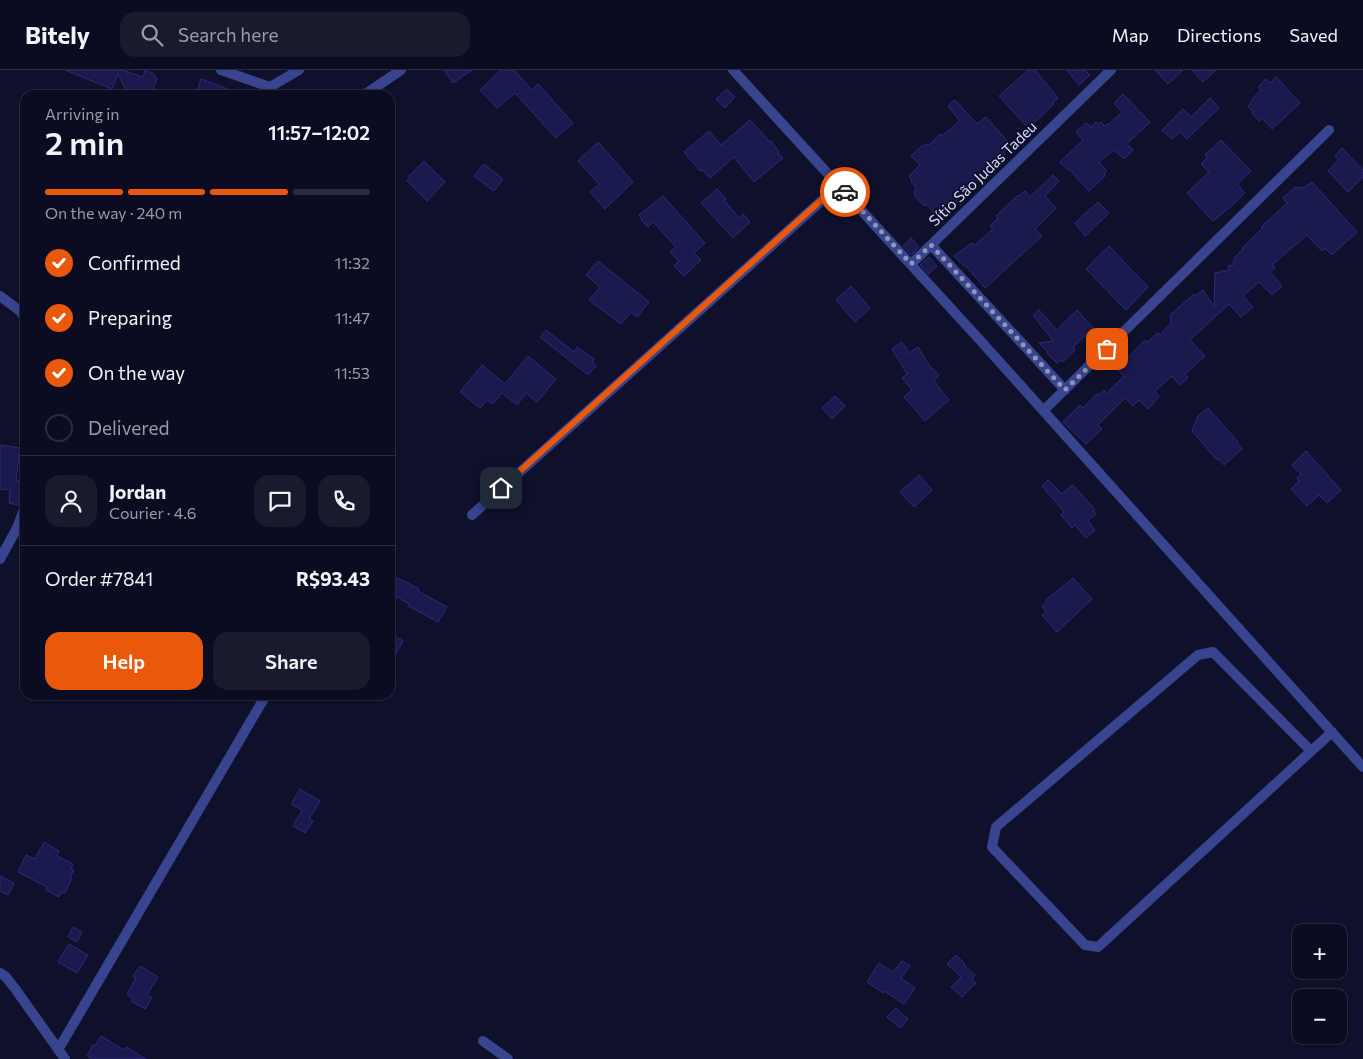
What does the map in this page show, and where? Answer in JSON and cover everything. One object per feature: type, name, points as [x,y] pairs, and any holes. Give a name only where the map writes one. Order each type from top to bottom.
[{"type":"street","points":[[221,70],[270,87],[299,70]]},
{"type":"street","points":[[371,90],[401,70]]},
{"type":"street","points":[[733,70],[1044,410],[1166,549],[1363,767]]},
{"type":"street","name":"Sítio São Judas Tadeu","points":[[1065,390],[931,245],[1112,70]]},
{"type":"street","points":[[1044,410],[1329,130]]},
{"type":"street","points":[[472,515],[838,185]]},
{"type":"street","points":[[911,264],[931,245]]},
{"type":"street","points":[[0,296],[20,311]]},
{"type":"street","points":[[0,559],[20,520]]},
{"type":"street","points":[[1311,751],[1213,652],[1198,655],[996,827],[992,846],[1085,945],[1098,947],[1332,732]]},
{"type":"street","points":[[58,1050],[263,700]]},
{"type":"street","points":[[0,972],[16,990],[65,1059]]},
{"type":"street","points":[[482,1042],[508,1059]]},
{"type":"building","points":[[65,70],[122,70],[143,77],[145,70],[154,74],[157,79],[153,90],[126,90],[118,74],[112,89]]},
{"type":"building","points":[[444,70],[472,70],[453,83]]},
{"type":"building","points":[[501,70],[514,70],[532,90],[538,84],[573,123],[556,138],[515,93],[497,108],[480,90]]},
{"type":"building","points":[[1028,70],[1035,70],[1058,98],[1028,128],[999,96]]},
{"type":"building","points":[[1067,70],[1085,70],[1090,75],[1079,85]]},
{"type":"building","points":[[1155,70],[1183,70],[1168,84]]},
{"type":"building","points":[[1192,70],[1216,70],[1203,82]]},
{"type":"building","points":[[1276,77],[1300,103],[1272,129],[1262,118],[1259,121],[1248,106],[1261,90],[1258,87],[1266,79],[1270,83]]},
{"type":"building","points":[[201,79],[230,90],[198,90]]},
{"type":"building","points":[[727,89],[735,97],[725,108],[716,99]]},
{"type":"building","points":[[1123,94],[1150,122],[1127,144],[1133,150],[1124,159],[1114,150],[1099,162],[1107,171],[1104,174],[1105,176],[1089,191],[1060,162],[1083,140],[1076,132],[1086,123],[1091,127],[1096,122],[1098,124],[1101,122],[1104,126],[1108,125],[1122,112],[1114,103]]},
{"type":"building","points":[[1210,98],[1219,108],[1187,139],[1180,132],[1172,139],[1162,130],[1183,109],[1191,117]]},
{"type":"building","points":[[955,100],[977,124],[986,117],[1011,145],[997,161],[1001,165],[992,173],[988,169],[966,191],[968,192],[941,216],[936,211],[934,213],[926,204],[924,206],[914,195],[916,187],[911,182],[912,180],[909,176],[920,165],[911,156],[923,145],[929,145],[940,134],[942,136],[960,121],[948,106]]},
{"type":"building","points":[[750,120],[771,141],[783,158],[754,182],[734,157],[710,178],[702,170],[700,171],[684,152],[709,131],[721,145]]},
{"type":"building","points":[[1221,140],[1251,171],[1237,184],[1245,193],[1213,221],[1187,193],[1209,172],[1201,164],[1207,158],[1205,155]]},
{"type":"building","points":[[598,142],[633,182],[605,209],[590,192],[599,184],[578,161]]},
{"type":"building","points":[[1342,148],[1363,170],[1363,177],[1348,192],[1328,171],[1339,160],[1335,156]]},
{"type":"building","points":[[424,161],[445,182],[427,201],[407,181],[410,178],[409,176]]},
{"type":"building","points":[[484,164],[503,179],[494,191],[474,176]]},
{"type":"building","points":[[1053,175],[1059,181],[1045,196],[1056,208],[1035,229],[1042,236],[985,288],[965,265],[954,256],[972,243],[975,245],[993,229],[990,226],[998,218],[996,216],[1018,195],[1025,191],[1030,197]]},
{"type":"building","points":[[1312,182],[1357,232],[1332,255],[1325,248],[1322,251],[1307,235],[1272,265],[1275,268],[1270,272],[1282,286],[1272,295],[1259,282],[1243,296],[1253,307],[1241,317],[1229,304],[1190,340],[1205,356],[1185,374],[1188,378],[1179,385],[1172,376],[1155,391],[1159,397],[1148,409],[1139,400],[1133,406],[1125,398],[1098,425],[1102,429],[1086,444],[1063,422],[1080,405],[1083,408],[1097,394],[1104,390],[1107,393],[1124,376],[1117,369],[1145,340],[1147,342],[1158,333],[1160,335],[1171,323],[1170,315],[1194,294],[1195,296],[1203,290],[1214,306],[1215,272],[1228,271],[1229,265],[1232,266],[1235,257],[1242,248],[1287,203],[1283,198],[1295,187],[1303,188]]},
{"type":"building","points":[[717,189],[739,218],[743,214],[750,222],[733,238],[701,203]]},
{"type":"building","points":[[663,196],[705,243],[694,253],[701,260],[684,276],[674,266],[679,261],[670,252],[676,247],[653,222],[648,227],[639,215]]},
{"type":"building","points":[[1098,202],[1109,213],[1085,236],[1075,223]]},
{"type":"building","points":[[911,238],[919,247],[911,255],[903,246]]},
{"type":"building","points":[[1109,246],[1148,287],[1126,310],[1086,269]]},
{"type":"building","points":[[929,257],[937,266],[929,274],[920,265]]},
{"type":"building","points":[[598,261],[649,302],[637,317],[631,312],[621,324],[589,300],[600,287],[586,275]]},
{"type":"building","points":[[851,286],[870,308],[855,322],[836,300]]},
{"type":"building","points":[[1039,310],[1057,330],[1077,310],[1093,328],[1073,347],[1075,350],[1063,362],[1061,360],[1057,363],[1039,343],[1053,341],[1033,315]]},
{"type":"building","points":[[546,330],[574,352],[577,347],[594,359],[592,362],[596,366],[588,375],[540,337]]},
{"type":"building","points":[[902,342],[909,353],[918,347],[929,365],[939,375],[934,381],[949,400],[925,421],[904,397],[912,390],[902,378],[907,374],[892,349]]},
{"type":"building","points":[[528,356],[556,379],[537,402],[526,393],[517,405],[502,393],[493,404],[487,400],[480,408],[460,392],[482,365],[505,384]]},
{"type":"building","points":[[835,396],[845,406],[832,419],[822,408]]},
{"type":"building","points":[[1208,408],[1242,449],[1224,465],[1219,459],[1217,460],[1192,431],[1198,416]]},
{"type":"building","points":[[0,445],[20,448],[16,480],[20,481],[18,505],[9,503],[10,490],[0,489]]},
{"type":"building","points":[[1306,451],[1341,490],[1327,503],[1319,495],[1307,506],[1291,489],[1299,481],[1297,478],[1301,474],[1292,465]]},
{"type":"building","points":[[919,475],[932,490],[914,507],[900,492]]},
{"type":"building","points":[[1048,480],[1062,494],[1072,485],[1074,486],[1095,510],[1093,511],[1096,514],[1088,521],[1095,530],[1086,538],[1075,525],[1072,528],[1061,515],[1064,512],[1042,486]]},
{"type":"building","points":[[395,578],[419,589],[418,591],[447,607],[438,622],[408,606],[409,604],[395,596]]},
{"type":"building","points":[[1073,578],[1092,599],[1057,632],[1042,615],[1046,612],[1042,606],[1047,602],[1046,600]]},
{"type":"building","points":[[395,636],[403,641],[395,655]]},
{"type":"building","points":[[300,789],[320,801],[309,819],[313,821],[305,833],[293,826],[302,810],[291,804]]},
{"type":"building","points":[[44,842],[59,851],[57,856],[73,864],[71,869],[74,870],[70,877],[72,878],[65,893],[62,892],[59,897],[46,890],[47,887],[18,872],[26,855],[35,859]]},
{"type":"building","points":[[0,876],[14,883],[8,895],[0,891]]},
{"type":"building","points":[[73,927],[82,932],[77,942],[68,937]]},
{"type":"building","points":[[69,944],[88,955],[77,973],[58,962]]},
{"type":"building","points":[[956,955],[975,975],[972,979],[976,983],[962,997],[951,987],[961,977],[947,964]]},
{"type":"building","points":[[902,961],[910,966],[901,978],[915,988],[904,1004],[867,982],[879,963],[893,972]]},
{"type":"building","points":[[140,966],[158,977],[147,995],[152,998],[145,1009],[131,1001],[133,998],[127,994],[136,978],[133,976]]},
{"type":"building","points":[[896,1008],[908,1019],[900,1028],[887,1017]]},
{"type":"building","points":[[101,1036],[124,1050],[126,1047],[146,1059],[92,1059],[87,1056]]},
{"type":"way so far","points":[[845,192],[911,264],[931,245],[1065,390],[1107,349]]},
{"type":"route","points":[[501,488],[838,185],[845,192]]}]
